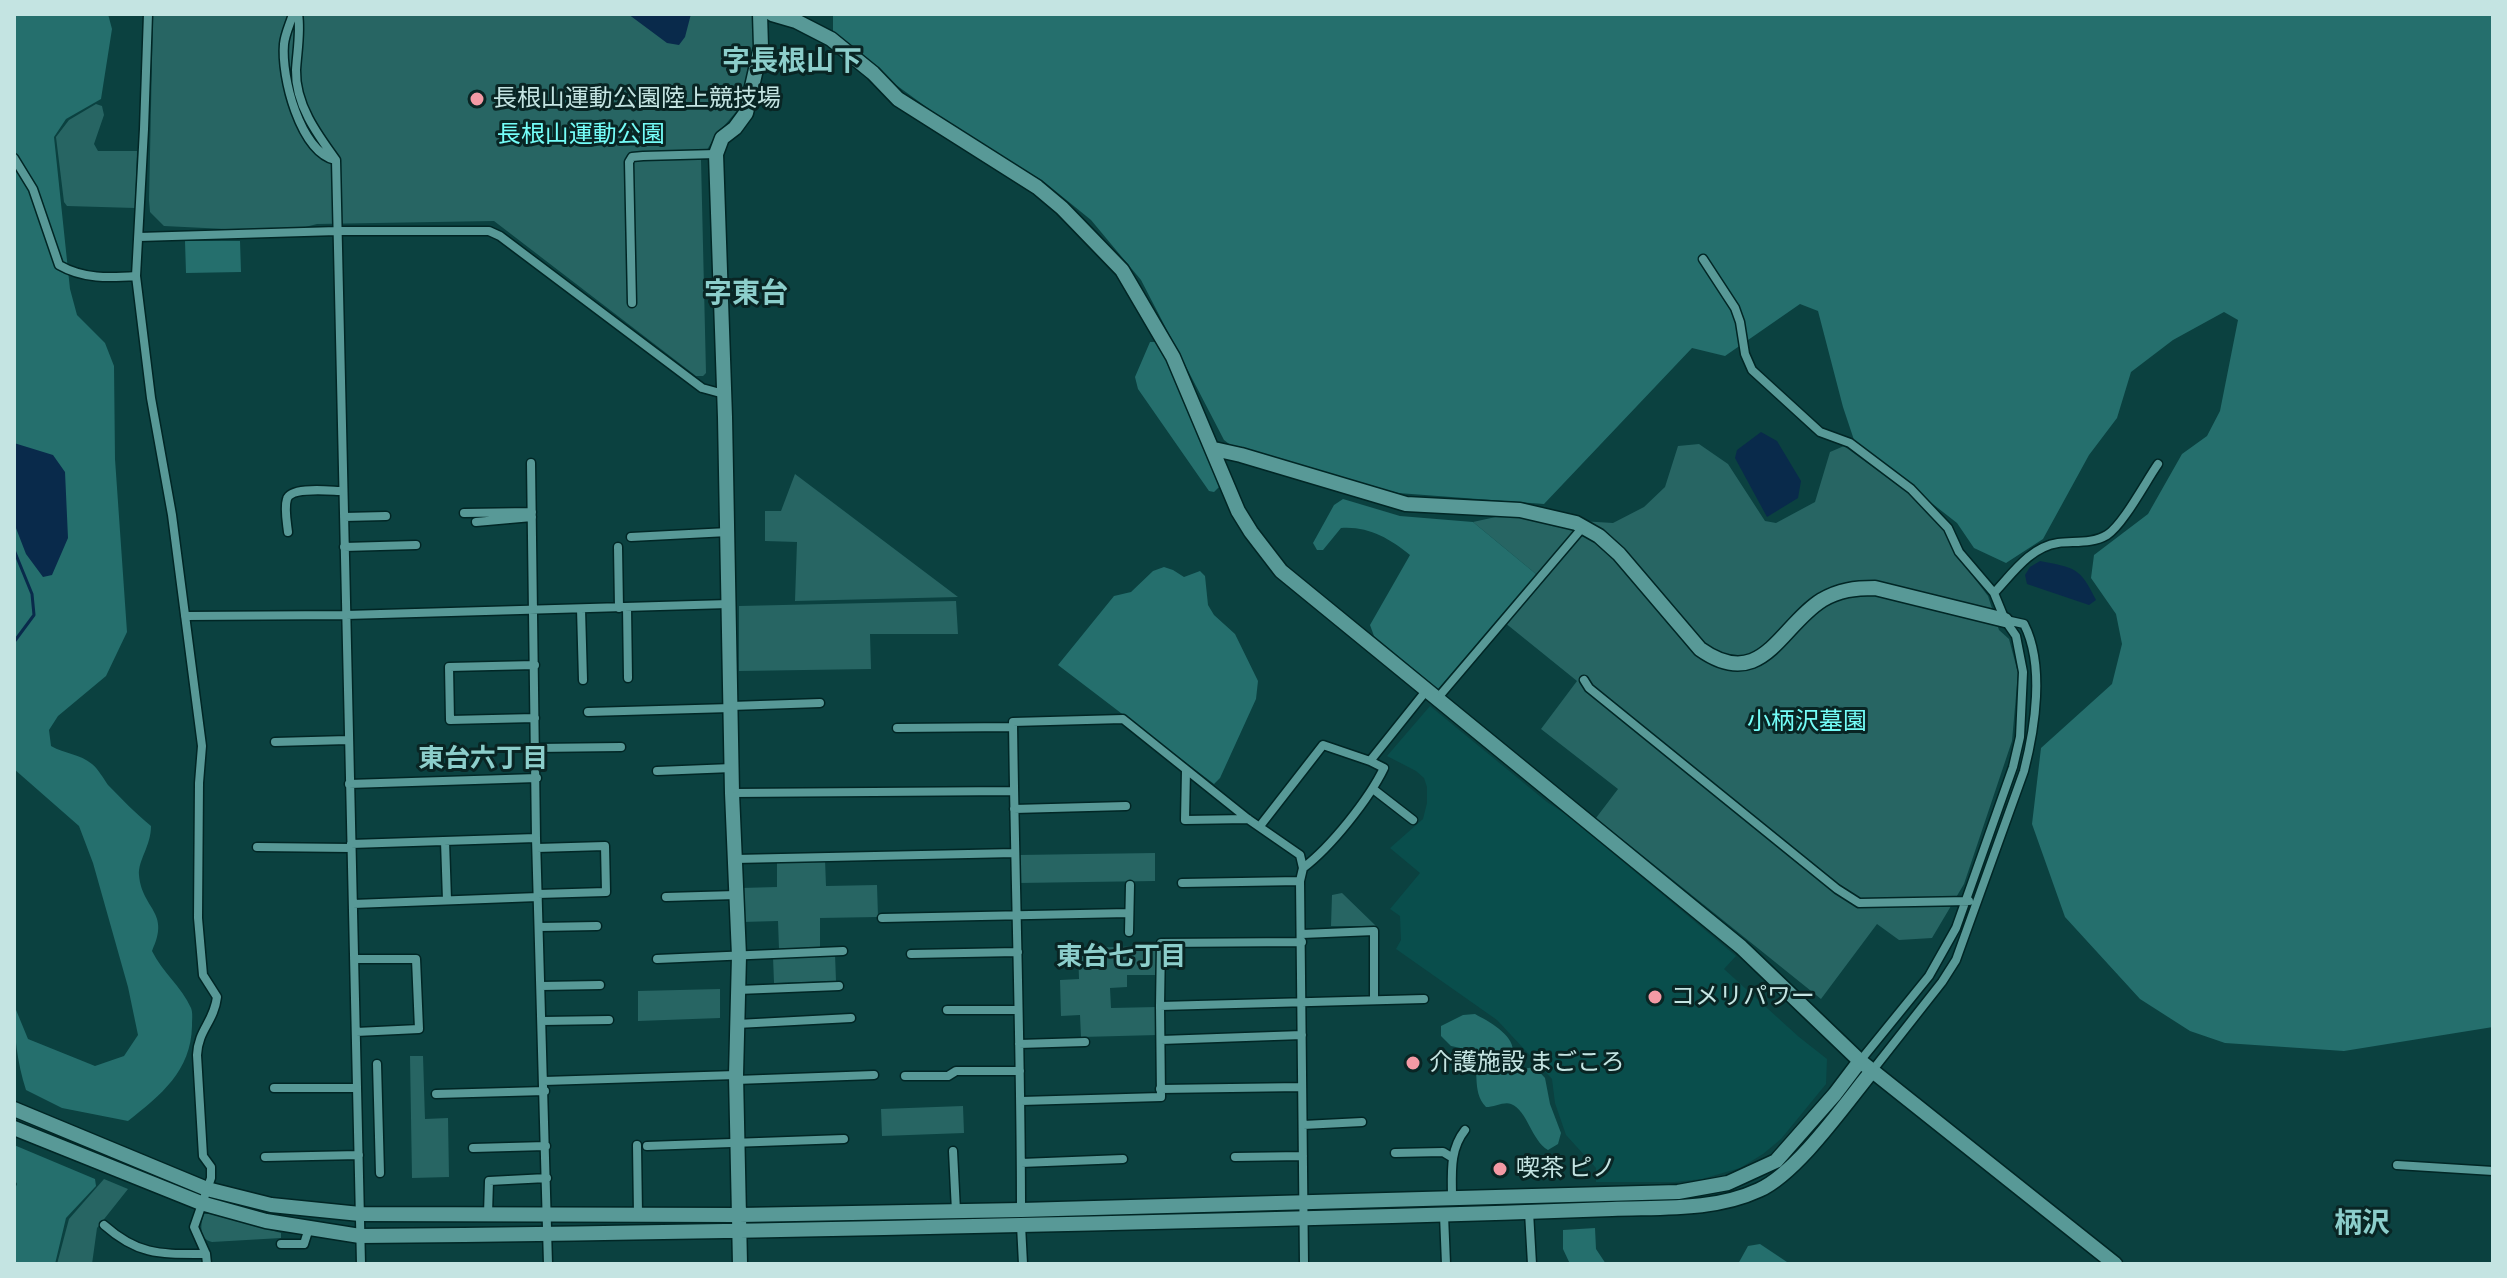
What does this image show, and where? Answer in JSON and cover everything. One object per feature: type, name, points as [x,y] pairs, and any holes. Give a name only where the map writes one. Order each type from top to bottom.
[{"type":"street","points":[[104,1225],[141,1250],[206,1259],[194,1227],[211,1178],[211,1167],[203,1156],[197,1041],[215,1013],[217,997],[203,975],[198,918],[202,746],[172,515],[149,383],[136,276],[148,14]]},
{"type":"street","points":[[296,14],[284,42],[284,66],[290,92],[313,144],[325,156],[336,160],[361,1264]]},
{"type":"street","points":[[740,1264],[736,1078],[739,956],[716,154],[722,138],[735,128],[746,113],[761,47],[760,14]]},
{"type":"street","points":[[772,14],[796,21],[831,39],[873,73],[898,99],[1037,187],[1062,208],[1122,270],[1173,357],[1238,511],[1281,571],[1741,947],[1872,1071],[2115,1264]]},
{"type":"street","points":[[632,303],[629,162],[632,157],[716,154]]},
{"type":"street","points":[[14,158],[33,189],[59,265],[75,274],[136,276]]},
{"type":"street","points":[[139,237],[337,231],[489,231],[500,236],[702,388],[724,394]]},
{"type":"street","points":[[14,1128],[201,1203],[266,1221],[360,1236],[1021,1227],[1304,1211],[1452,1198],[1678,1192],[1728,1183],[1776,1161],[1835,1094],[1943,954],[1966,900],[2013,767],[2020,737],[2023,672],[2016,636],[2005,620],[1994,593],[1959,552],[1948,528],[1911,489],[1850,443],[1820,432],[1752,370],[1745,354],[1735,308],[1703,259]]},
{"type":"street","points":[[14,1109],[207,1189],[271,1205],[360,1214],[739,1215],[1021,1210],[1444,1215],[1682,1207],[1726,1202],[1761,1190],[1781,1177],[1872,1071],[1956,960],[1978,904],[2032,741],[2035,677],[2030,636],[2024,624],[1875,588],[1855,588],[1836,592],[1818,602],[1768,652],[1751,661],[1730,663],[1712,658],[1700,649],[1619,554],[1599,536],[1583,527],[1550,515],[1520,510],[1406,504],[1214,449]]},
{"type":"street","points":[[531,463],[536,843],[548,1264]]},
{"type":"street","points":[[1994,593],[2033,553],[2055,544],[2105,537],[2116,528],[2158,464]]},
{"type":"street","points":[[288,532],[286,500],[289,495],[296,491],[343,491]]},
{"type":"street","points":[[464,513],[532,514]]},
{"type":"street","points":[[476,522],[532,514]]},
{"type":"street","points":[[344,517],[386,516]]},
{"type":"street","points":[[1370,761],[1583,527]]},
{"type":"street","points":[[631,537],[728,532]]},
{"type":"street","points":[[344,547],[416,545]]},
{"type":"street","points":[[618,547],[628,678]]},
{"type":"street","points":[[185,616],[346,615],[729,604]]},
{"type":"street","points":[[581,609],[583,680]]},
{"type":"street","points":[[535,665],[449,667],[450,720],[535,718]]},
{"type":"street","points":[[1584,680],[1589,688],[1665,750],[1837,889],[1859,903],[1966,900],[1978,904]]},
{"type":"street","points":[[588,712],[820,703]]},
{"type":"street","points":[[1023,1264],[1013,722],[1123,719],[1248,819],[1300,855],[1303,868],[1300,881],[1304,1264]]},
{"type":"street","points":[[897,728],[1013,727]]},
{"type":"street","points":[[275,742],[348,740]]},
{"type":"street","points":[[1260,826],[1323,745],[1384,768],[1373,789],[1318,857],[1303,868]]},
{"type":"street","points":[[536,748],[621,747]]},
{"type":"street","points":[[657,771],[732,768]]},
{"type":"street","points":[[1186,770],[1185,820],[1248,819]]},
{"type":"street","points":[[349,784],[537,778]]},
{"type":"street","points":[[1373,789],[1413,820]]},
{"type":"street","points":[[732,793],[1014,791]]},
{"type":"street","points":[[1014,809],[1126,806]]},
{"type":"street","points":[[445,841],[447,900]]},
{"type":"street","points":[[257,847],[445,841],[605,846],[606,892],[353,904]]},
{"type":"street","points":[[735,859],[1015,853]]},
{"type":"street","points":[[1182,883],[1300,881]]},
{"type":"street","points":[[1129,932],[1130,885]]},
{"type":"street","points":[[666,897],[736,895]]},
{"type":"street","points":[[882,918],[1129,913]]},
{"type":"street","points":[[539,927],[597,926]]},
{"type":"street","points":[[1021,1101],[1161,1097],[1161,943],[1302,938],[1374,931],[1374,1000]]},
{"type":"street","points":[[657,959],[843,951]]},
{"type":"street","points":[[911,954],[1018,952]]},
{"type":"street","points":[[354,959],[416,959],[419,1029],[356,1032]]},
{"type":"street","points":[[541,986],[600,985]]},
{"type":"street","points":[[738,990],[839,986]]},
{"type":"street","points":[[1160,1006],[1424,999]]},
{"type":"street","points":[[947,1010],[1018,1010]]},
{"type":"street","points":[[737,1024],[851,1018]]},
{"type":"street","points":[[542,1021],[609,1020]]},
{"type":"street","points":[[1161,1040],[1302,1035]]},
{"type":"street","points":[[1019,1044],[1085,1042]]},
{"type":"street","points":[[377,1064],[380,1173]]},
{"type":"street","points":[[905,1076],[948,1076],[956,1071],[1020,1071]]},
{"type":"street","points":[[544,1081],[874,1075]]},
{"type":"street","points":[[1160,1089],[1302,1087]]},
{"type":"street","points":[[274,1088],[357,1088]]},
{"type":"street","points":[[436,1094],[545,1091]]},
{"type":"street","points":[[358,1116],[378,1115]]},
{"type":"street","points":[[1303,1125],[1362,1122]]},
{"type":"street","points":[[1452,1198],[1453,1158],[1457,1139],[1465,1130]]},
{"type":"street","points":[[638,1214],[642,1145],[844,1139]]},
{"type":"street","points":[[473,1148],[546,1146]]},
{"type":"street","points":[[953,1151],[956,1211]]},
{"type":"street","points":[[1395,1153],[1443,1152],[1453,1158]]},
{"type":"street","points":[[265,1157],[359,1155]]},
{"type":"street","points":[[1235,1157],[1303,1156]]},
{"type":"street","points":[[1021,1163],[1123,1159]]},
{"type":"street","points":[[2397,1165],[2493,1171]]},
{"type":"street","points":[[488,1214],[489,1181],[547,1178]]},
{"type":"street","points":[[1529,1212],[1532,1264]]},
{"type":"street","points":[[1444,1215],[1446,1264]]},
{"type":"street","points":[[281,1244],[304,1244],[309,1228]]},
{"type":"shaded area","points":[[14,14],[108,14],[112,29],[101,99],[66,119],[54,137],[70,289],[77,315],[105,343],[114,366],[115,459],[127,632],[106,676],[58,716],[49,730],[51,746],[92,764],[108,785],[151,826],[139,875],[141,887],[157,919],[157,938],[152,951],[192,1010],[190,1042],[180,1069],[152,1102],[128,1121],[62,1108],[26,1090],[15,1037],[14,1005],[28,1039],[95,1066],[124,1056],[138,1035],[128,987],[93,863],[79,826],[14,769]]},
{"type":"shaded area","points":[[628,14],[691,14],[685,37],[679,45],[667,43]]},
{"type":"shaded area","points":[[833,14],[2493,14],[2493,1027],[2344,1051],[2225,1043],[2190,1031],[2140,999],[2065,917],[2032,824],[2041,748],[2112,684],[2122,644],[2116,614],[2091,578],[2094,555],[2148,514],[2182,454],[2207,436],[2220,411],[2238,320],[2224,312],[2173,340],[2131,372],[2117,418],[2089,455],[2043,539],[2006,563],[1974,548],[1957,523],[1855,443],[1818,311],[1800,304],[1725,356],[1692,348],[1544,504],[1398,493],[1237,450],[1224,440],[1141,280],[1091,220],[1043,181],[962,133],[881,74],[833,35]]},
{"type":"shaded area","points":[[185,241],[240,241],[241,272],[186,273]]},
{"type":"shaded area","points":[[1150,342],[1157,342],[1163,348],[1214,470],[1219,487],[1214,492],[1209,491],[1138,389],[1135,377]]},
{"type":"shaded area","points":[[1761,432],[1777,441],[1801,481],[1798,498],[1767,517],[1735,458],[1737,450]]},
{"type":"shaded area","points":[[14,443],[53,455],[65,472],[68,538],[52,575],[43,577],[26,554],[14,523]]},
{"type":"shaded area","points":[[1343,499],[1400,516],[1473,522],[1536,574],[1438,689],[1374,636],[1370,625],[1410,555],[1386,538],[1360,529],[1341,528],[1323,550],[1317,550],[1313,543],[1334,505]]},
{"type":"shaded area","points":[[2040,561],[2075,571],[2096,600],[2089,605],[2027,584],[2025,575],[2030,567]]},
{"type":"shaded area","points":[[1164,567],[1184,577],[1200,571],[1205,576],[1208,605],[1214,615],[1235,634],[1258,681],[1256,699],[1220,778],[1214,784],[1058,665],[1114,596],[1131,592],[1153,571]]},
{"type":"shaded area","points":[[1430,706],[1736,956],[1724,969],[1827,1059],[1826,1084],[1781,1139],[1763,1154],[1740,1168],[1702,1179],[1596,1182],[1596,1168],[1566,1135],[1555,1103],[1552,1079],[1497,1020],[1396,949],[1401,940],[1400,916],[1390,909],[1420,873],[1390,848],[1423,819],[1427,787],[1424,778],[1416,771],[1387,756]]},
{"type":"shaded area","points":[[1475,1014],[1509,1039],[1513,1051],[1510,1064],[1522,1069],[1535,1067],[1545,1078],[1550,1104],[1561,1133],[1558,1144],[1548,1150],[1537,1140],[1517,1108],[1506,1103],[1486,1107],[1478,1093],[1470,1050],[1451,1046],[1441,1036],[1441,1026],[1463,1015]]},
{"type":"shaded area","points":[[14,1145],[95,1179],[96,1186],[66,1218],[55,1264],[14,1264],[14,1191],[17,1184],[14,1178]]},
{"type":"shaded area","points":[[1595,1228],[1596,1249],[1606,1264],[1570,1264],[1563,1249],[1563,1230]]},
{"type":"shaded area","points":[[1760,1244],[1790,1264],[1738,1264],[1748,1246]]},
{"type":"green space","name":"長根山運動公園","points":[[153,14],[752,14],[755,46],[740,107],[714,138],[701,160],[706,373],[696,376],[494,221],[317,224],[286,232],[164,226],[150,212],[149,200]]},
{"type":"green space","points":[[96,104],[102,106],[104,115],[94,144],[98,151],[137,151],[135,208],[67,206],[64,202],[56,137],[69,120]]},
{"type":"green space","name":"小柄沢墓園","points":[[1699,444],[1728,464],[1765,521],[1776,523],[1815,502],[1830,452],[1844,446],[1948,522],[1955,553],[1988,596],[1999,630],[2009,639],[2018,673],[2012,741],[1964,884],[1932,938],[1899,940],[1877,924],[1821,999],[1596,818],[1618,789],[1541,729],[1577,681],[1499,618],[1536,574],[1473,522],[1500,516],[1613,523],[1644,507],[1665,487],[1678,446]]},
{"type":"green space","points":[[795,474],[958,597],[795,601],[797,542],[765,541],[765,511],[781,511]]},
{"type":"green space","points":[[956,601],[958,634],[870,634],[871,669],[739,671],[739,606]]},
{"type":"green space","points":[[1155,853],[1155,881],[1018,883],[1018,855]]},
{"type":"green space","points":[[825,859],[826,886],[877,885],[878,917],[820,918],[820,947],[779,949],[778,921],[742,922],[741,888],[777,887],[777,860]]},
{"type":"green space","points":[[1342,893],[1376,926],[1331,926],[1332,895]]},
{"type":"green space","points":[[1156,946],[1156,975],[1127,975],[1127,987],[1110,988],[1111,1008],[1157,1007],[1158,1035],[1081,1037],[1080,1015],[1061,1016],[1060,980],[1079,979],[1078,948]]},
{"type":"green space","points":[[835,954],[836,981],[774,983],[773,957]]},
{"type":"green space","points":[[720,989],[720,1018],[638,1021],[638,991]]},
{"type":"green space","points":[[410,1056],[423,1056],[425,1119],[448,1118],[449,1177],[412,1178]]},
{"type":"green space","points":[[963,1106],[964,1133],[882,1136],[881,1109]]},
{"type":"green space","points":[[104,1179],[128,1189],[97,1228],[92,1264],[57,1264],[69,1219]]},
{"type":"green space","points":[[204,1214],[281,1233],[281,1238],[212,1242],[205,1238],[202,1231]]},
{"type":"waterway","points":[[14,550],[32,594],[34,615],[14,642]]},
{"type":"place","name":"長根山運動公園陸上競技場","points":[[477,99]]},
{"type":"place","name":"コメリパワー","points":[[1655,997]]},
{"type":"place","name":"介護施設 まごころ","points":[[1413,1063]]},
{"type":"place","name":"喫茶 ピノ","points":[[1500,1169]]},
{"type":"district","name":"字長根山下","points":[[792,62]]},
{"type":"district","name":"字東台","points":[[746,294]]},
{"type":"district","name":"東台六丁目","points":[[483,759]]},
{"type":"district","name":"東台七丁目","points":[[1121,957]]},
{"type":"district","name":"柄沢","points":[[2362,1224]]}]
